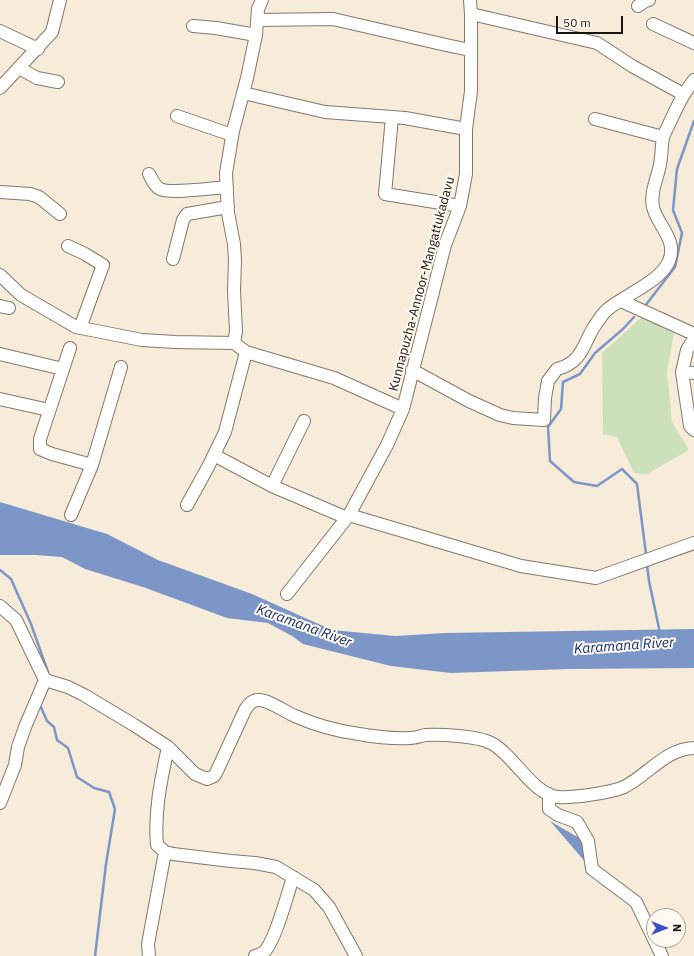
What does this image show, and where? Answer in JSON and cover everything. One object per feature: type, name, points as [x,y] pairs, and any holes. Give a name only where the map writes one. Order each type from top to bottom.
[{"type":"street","points":[[0,88],[38,49],[52,32],[60,0]]},
{"type":"street","points":[[234,343],[236,331],[234,291],[235,260],[228,207],[226,173],[232,135],[247,78],[256,35],[258,9],[262,0]]},
{"type":"street","name":"Kunnapuzha-Annoor-Mangattukadavu","points":[[287,594],[348,517],[387,445],[402,409],[445,245],[460,206],[466,174],[466,129],[471,91],[470,0]]},
{"type":"street","points":[[471,14],[597,43],[632,66],[683,94]]},
{"type":"street","points":[[257,20],[334,19],[470,50]]},
{"type":"street","points":[[653,24],[694,43]]},
{"type":"street","points":[[193,26],[216,28],[256,35]]},
{"type":"street","points":[[0,30],[38,49]]},
{"type":"street","points":[[19,68],[37,78],[58,82]]},
{"type":"street","points":[[412,370],[469,401],[500,415],[513,418],[544,420],[545,398],[548,381],[556,369],[566,367],[581,354],[597,322],[608,310],[656,277],[670,261],[670,246],[666,233],[653,208],[652,199],[660,167],[663,137],[683,94],[694,80]]},
{"type":"street","points":[[243,93],[325,112],[405,118],[466,129]]},
{"type":"street","points":[[177,116],[232,135]]},
{"type":"street","points":[[392,117],[385,194],[460,206]]},
{"type":"street","points":[[595,119],[663,137]]},
{"type":"street","points":[[149,174],[154,184],[160,190],[173,191],[227,187]]},
{"type":"street","points":[[0,192],[30,194],[39,197],[60,214]]},
{"type":"street","points":[[173,259],[183,220],[187,214],[228,207]]},
{"type":"street","points":[[68,246],[103,265],[80,328]]},
{"type":"street","points":[[0,275],[22,295],[76,327],[142,340],[234,343],[246,352],[334,378],[402,409]]},
{"type":"street","points":[[621,300],[694,334]]},
{"type":"street","points":[[694,339],[687,350],[682,372],[690,426],[694,430]]},
{"type":"street","points":[[70,348],[40,439],[40,449],[52,454],[92,465]]},
{"type":"street","points":[[187,506],[225,432],[246,352]]},
{"type":"street","points":[[0,354],[62,369]]},
{"type":"street","points":[[71,515],[92,465],[121,367]]},
{"type":"street","points":[[682,372],[694,373]]},
{"type":"street","points":[[0,399],[49,410]]},
{"type":"street","points":[[272,486],[304,422]]},
{"type":"street","points":[[214,456],[272,486],[348,517],[521,566],[596,578],[694,543]]},
{"type":"street","points":[[0,606],[16,620],[45,680],[68,687],[84,695],[168,747],[195,774],[200,777],[210,778],[216,772],[245,710],[251,702],[262,700],[295,716],[331,728],[352,733],[384,738],[411,738],[426,735],[481,738],[492,743],[535,785],[557,797],[580,796],[623,787],[635,780],[666,756],[687,748],[694,748]]},
{"type":"street","points":[[1,797],[15,765],[18,747],[25,727],[45,680]]},
{"type":"street","points":[[168,747],[159,788],[156,830],[157,845],[165,852],[276,867],[314,890],[330,907],[356,956]]},
{"type":"street","points":[[549,794],[549,809],[558,815],[577,822],[588,841],[592,869],[636,902],[662,956]]},
{"type":"street","points":[[149,956],[148,944],[165,852]]},
{"type":"street","points":[[255,956],[264,952],[270,941],[284,905],[292,877]]},
{"type":"green space","points":[[643,316],[674,332],[667,372],[672,422],[689,450],[647,474],[634,473],[617,437],[603,434],[602,353]]},
{"type":"water","name":"Karamana River","points":[[0,502],[107,534],[158,560],[252,594],[332,630],[395,636],[446,633],[694,629],[694,668],[568,669],[451,673],[391,666],[303,644],[292,636],[268,623],[227,618],[143,587],[85,569],[62,557],[0,555]]},
{"type":"water","points":[[550,821],[586,842],[587,864]]},
{"type":"waterway","points":[[645,306],[675,267],[682,233],[673,210],[677,169],[694,121]]},
{"type":"waterway","points":[[634,317],[623,329],[595,353],[580,374],[563,382],[561,409],[548,427],[550,461],[574,482],[597,486],[622,469],[637,484],[646,554]]},
{"type":"waterway","name":"Karamana River","points":[[647,565],[660,633]]},
{"type":"waterway","points":[[0,570],[11,579],[31,624],[48,672]]},
{"type":"waterway","points":[[41,702],[40,705],[47,721],[54,727],[57,740],[68,748],[77,777],[94,788],[109,792],[115,809],[106,864],[95,956]]}]
